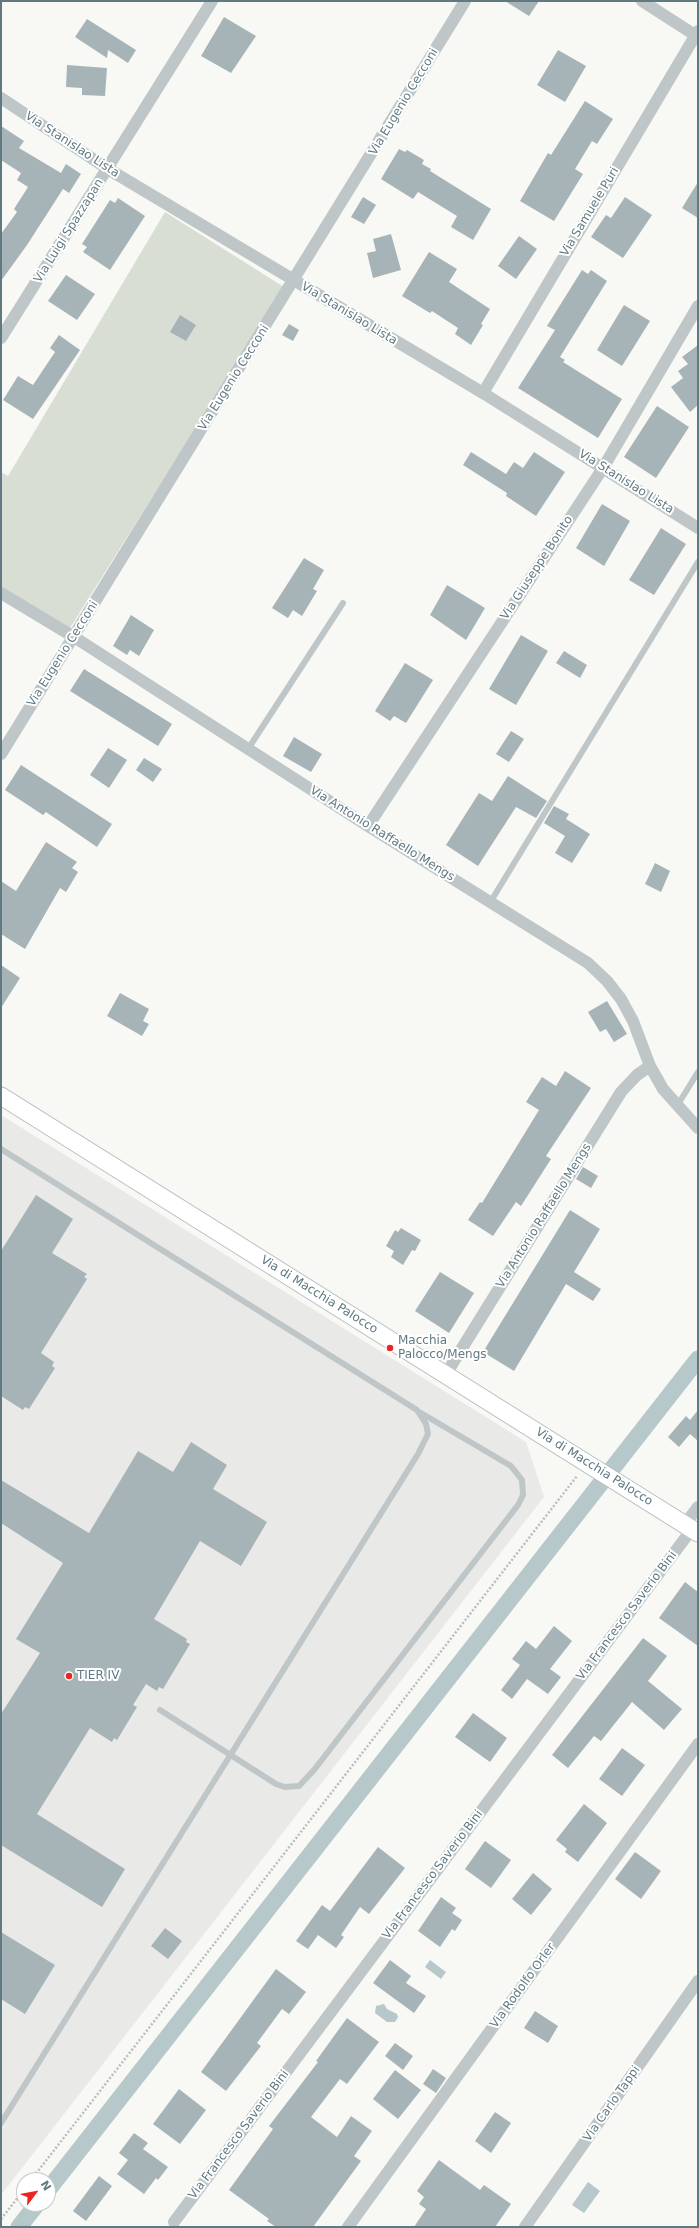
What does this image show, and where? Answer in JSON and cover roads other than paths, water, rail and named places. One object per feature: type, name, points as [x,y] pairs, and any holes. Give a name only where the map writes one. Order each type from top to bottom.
[{"type":"street","name":"Via Luigi Spazzapan","points":[[1,338],[212,1]]},
{"type":"street","name":"Via Eugenio Cecconi","points":[[1,754],[294,282],[465,1]]},
{"type":"street","points":[[642,1],[697,35]]},
{"type":"street","name":"Via Samuele Puri","points":[[483,393],[697,35]]},
{"type":"street","name":"Via Stanislao Lista","points":[[1,98],[108,169],[294,282],[483,393],[698,528]]},
{"type":"street","name":"Via Giuseppe Bonito","points":[[368,826],[603,468],[698,306]]},
{"type":"street","name":"Via Antonio Raffaello Mengs","points":[[1,593],[74,637],[368,826],[581,958],[602,975],[616,993],[628,1012],[650,1066],[663,1089],[698,1128]]},
{"type":"street","name":"Via Antonio Raffaello Mengs","points":[[446,1374],[621,1092],[637,1075],[650,1066]]},
{"type":"street","name":"Via di Macchia Palocco","points":[[1,1096],[691,1528]]},
{"type":"street","name":"Via Francesco Saverio Bini","points":[[174,2222],[691,1528],[698,1507]]},
{"type":"street","name":"Via Rodolfo Orler","points":[[348,2227],[698,1744]]},
{"type":"street","name":"Via Carlo Tappi","points":[[525,2227],[698,1981]]},
{"type":"lane","points":[[490,901],[698,562]]},
{"type":"lane","points":[[248,749],[343,603]]},
{"type":"lane","points":[[677,1106],[698,1072]]},
{"type":"lane","points":[[1,1149],[417,1410],[511,1466],[522,1480],[524,1490],[521,1500],[303,1782],[292,1787],[276,1784],[160,1710]]},
{"type":"lane","points":[[1,2122],[425,1444],[428,1429],[417,1410]]},
{"type":"waterway","points":[[56,2180],[698,1359]]},
{"type":"waterway","points":[[19,2227],[31,2212]]},
{"type":"place","name":"Macchia Palocco/Mengs","points":[[390,1348]]},
{"type":"place","name":"TIER IV","points":[[69,1676]]}]
